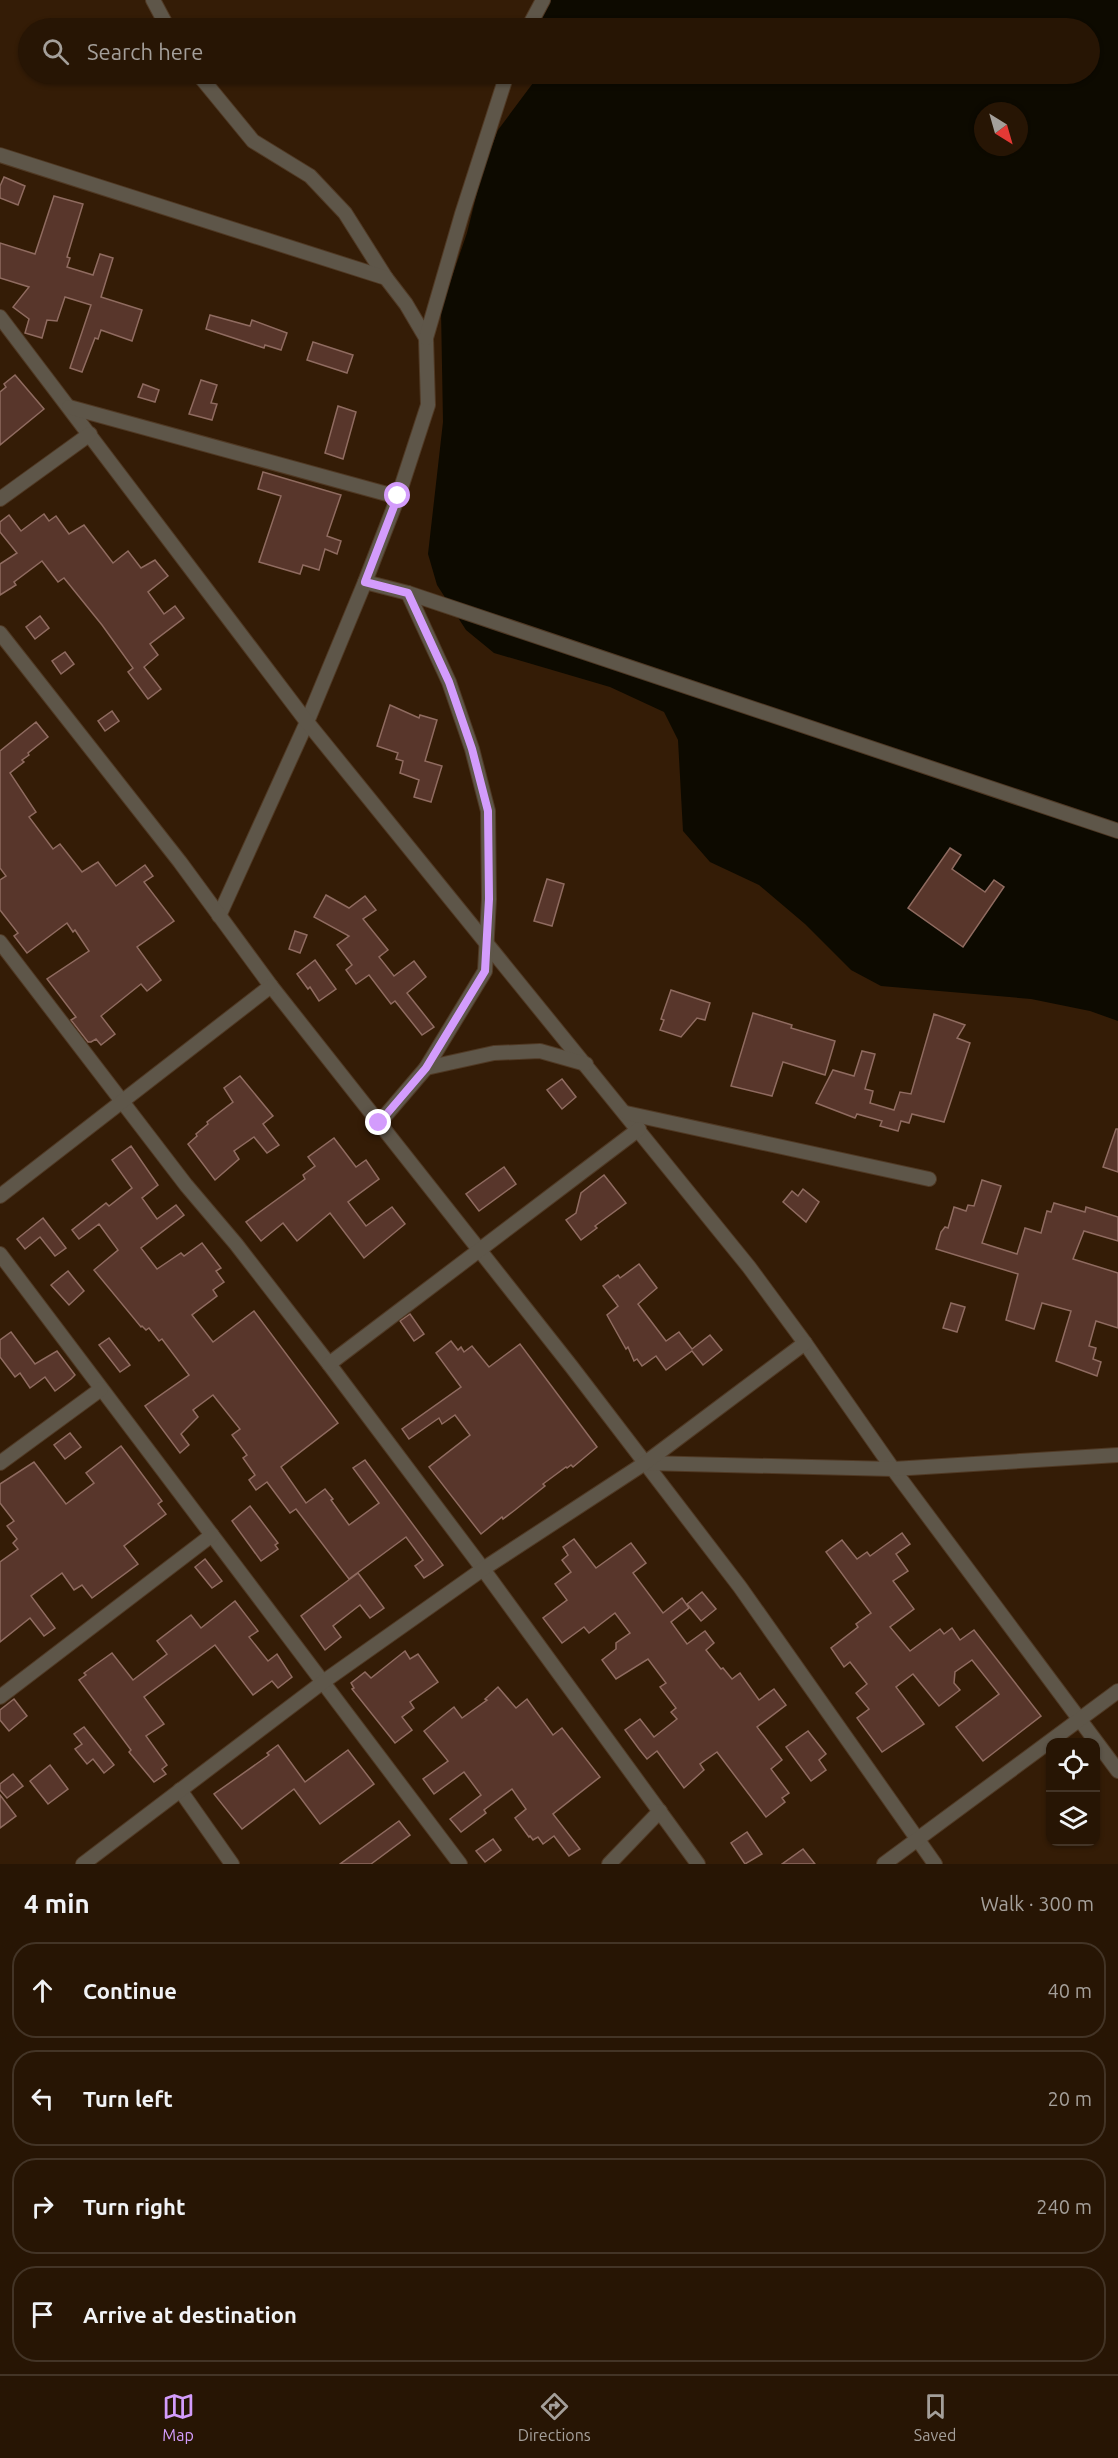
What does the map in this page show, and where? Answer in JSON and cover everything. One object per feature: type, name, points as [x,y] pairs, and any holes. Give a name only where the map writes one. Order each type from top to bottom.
[{"type":"street","points":[[153,0],[163,18]]},
{"type":"street","points":[[533,18],[543,0]]},
{"type":"street","points":[[206,84],[253,141],[310,176],[345,213],[426,338]]},
{"type":"street","points":[[219,916],[307,722],[398,496],[428,405],[426,338],[462,214],[504,84]]},
{"type":"street","points":[[0,154],[386,278]]},
{"type":"street","points":[[0,317],[307,722],[749,1267],[805,1342],[892,1469],[1118,1771]]},
{"type":"street","points":[[69,407],[398,496]]},
{"type":"street","points":[[0,499],[90,434]]},
{"type":"street","points":[[365,582],[408,593],[1118,831]]},
{"type":"street","points":[[379,1123],[426,1068],[485,971],[487,943],[488,811],[472,749],[449,682],[408,593]]},
{"type":"street","points":[[0,633],[180,862],[271,986],[480,1250],[740,1587],[935,1864]]},
{"type":"street","points":[[0,942],[124,1101],[186,1185],[236,1244],[329,1364],[483,1569],[698,1864]]},
{"type":"street","points":[[0,1196],[271,986]]},
{"type":"street","points":[[426,1068],[494,1053],[540,1051],[586,1064]]},
{"type":"street","points":[[626,1113],[929,1179]]},
{"type":"street","points":[[329,1364],[639,1129]]},
{"type":"street","points":[[0,1254],[459,1864]]},
{"type":"street","points":[[82,1864],[323,1682],[483,1569],[645,1463],[805,1342]]},
{"type":"street","points":[[0,1463],[101,1389]]},
{"type":"street","points":[[645,1463],[892,1469],[1118,1455]]},
{"type":"street","points":[[0,1697],[212,1534]]},
{"type":"street","points":[[884,1864],[1118,1691]]},
{"type":"street","points":[[180,1790],[232,1864]]},
{"type":"street","points":[[609,1864],[660,1811]]},
{"type":"shaded area","points":[[550,0],[1118,0],[1118,1021],[1090,1011],[1031,999],[881,986],[851,970],[805,924],[759,885],[710,862],[683,831],[678,740],[664,712],[610,687],[494,653],[466,630],[437,585],[428,554],[443,422],[441,309],[467,233],[483,169],[498,130],[532,84],[1100,84],[1100,18],[541,18],[542,8]]},
{"type":"building","points":[[4,177],[25,186],[18,205],[0,198],[0,186]]},
{"type":"building","points":[[54,196],[83,204],[67,257],[70,258],[67,267],[93,275],[100,254],[113,258],[101,297],[142,310],[132,341],[101,330],[98,339],[95,338],[82,372],[70,368],[91,305],[65,297],[57,321],[47,320],[42,338],[25,333],[29,319],[13,307],[29,287],[0,278],[0,243],[35,254]]},
{"type":"building","points":[[210,315],[250,326],[252,320],[287,333],[281,350],[265,345],[264,348],[206,329]]},
{"type":"building","points":[[313,342],[353,355],[347,373],[307,360]]},
{"type":"building","points":[[15,375],[44,409],[0,445],[0,392],[6,387],[4,384]]},
{"type":"building","points":[[201,380],[217,385],[211,403],[217,404],[212,420],[189,414]]},
{"type":"building","points":[[143,384],[159,390],[155,402],[138,397]]},
{"type":"building","points":[[338,406],[356,412],[343,459],[325,453]]},
{"type":"building","points":[[263,472],[341,495],[327,536],[341,541],[337,554],[325,549],[319,570],[303,565],[300,574],[259,562],[281,496],[258,489]]},
{"type":"building","points":[[44,514],[49,521],[56,516],[69,534],[84,525],[113,563],[128,551],[141,568],[155,560],[168,576],[148,592],[164,614],[175,606],[184,618],[150,644],[158,655],[144,667],[161,689],[148,699],[128,672],[133,668],[102,625],[64,578],[58,582],[42,561],[14,582],[16,585],[0,595],[0,564],[17,553],[0,532],[0,522],[9,515],[21,531]]},
{"type":"building","points":[[40,616],[49,628],[35,639],[26,627]]},
{"type":"building","points":[[65,652],[74,664],[61,674],[52,661]]},
{"type":"building","points":[[390,705],[419,718],[420,715],[437,720],[425,761],[442,766],[431,802],[414,797],[419,780],[400,773],[403,761],[396,759],[398,753],[377,746]]},
{"type":"building","points":[[112,711],[119,721],[105,731],[98,721]]},
{"type":"building","points":[[36,722],[48,737],[28,753],[29,755],[22,760],[24,762],[10,773],[36,812],[29,817],[53,849],[60,844],[82,872],[98,862],[116,886],[145,865],[153,876],[144,882],[174,921],[137,947],[161,980],[147,991],[141,984],[101,1016],[115,1034],[101,1045],[96,1039],[88,1042],[71,1020],[76,1017],[47,979],[89,951],[75,930],[73,932],[67,923],[27,953],[14,936],[18,933],[0,910],[0,880],[6,876],[0,868],[0,751]]},
{"type":"building","points":[[950,848],[961,855],[952,869],[985,892],[994,880],[1004,887],[963,947],[908,908]]},
{"type":"building","points":[[547,879],[564,884],[552,926],[534,921]]},
{"type":"building","points":[[326,895],[349,908],[365,896],[376,910],[363,919],[388,950],[379,957],[394,976],[414,961],[426,977],[407,993],[434,1027],[422,1035],[395,1001],[391,1004],[369,975],[356,984],[346,970],[352,965],[337,945],[349,936],[314,917]]},
{"type":"building","points":[[295,931],[307,935],[300,953],[289,949]]},
{"type":"building","points":[[315,960],[336,989],[319,1001],[310,987],[308,989],[297,974]]},
{"type":"building","points":[[671,990],[710,1003],[705,1020],[697,1018],[681,1037],[660,1030],[664,1020],[661,1019]]},
{"type":"building","points":[[753,1013],[792,1025],[791,1028],[835,1041],[825,1075],[783,1062],[772,1096],[731,1086]]},
{"type":"building","points":[[934,1014],[965,1025],[957,1038],[970,1043],[944,1122],[912,1114],[909,1123],[901,1121],[898,1131],[880,1126],[882,1121],[857,1114],[855,1118],[816,1103],[833,1070],[854,1076],[862,1051],[875,1054],[865,1089],[873,1091],[870,1103],[894,1110],[900,1092],[911,1094]]},
{"type":"building","points":[[240,1076],[273,1116],[263,1124],[279,1145],[267,1153],[254,1137],[234,1151],[239,1159],[215,1180],[188,1144],[208,1124],[207,1122],[233,1102],[224,1088]]},
{"type":"building","points":[[562,1079],[576,1097],[562,1109],[547,1090]]},
{"type":"building","points":[[1116,1129],[1118,1129],[1118,1172],[1103,1167]]},
{"type":"building","points":[[334,1138],[356,1167],[366,1160],[379,1179],[348,1202],[366,1226],[392,1207],[405,1224],[364,1258],[330,1213],[297,1241],[283,1223],[261,1241],[246,1222],[305,1179],[303,1175],[315,1166],[308,1157]]},
{"type":"building","points":[[131,1146],[158,1185],[142,1198],[157,1219],[176,1205],[184,1215],[141,1248],[157,1269],[181,1253],[184,1256],[202,1243],[221,1268],[216,1271],[224,1282],[213,1290],[217,1296],[192,1315],[213,1342],[254,1311],[338,1423],[281,1467],[306,1503],[325,1489],[349,1525],[379,1503],[353,1468],[365,1460],[443,1565],[432,1573],[424,1578],[415,1566],[423,1560],[406,1537],[349,1579],[296,1509],[290,1513],[267,1482],[256,1490],[249,1480],[255,1475],[243,1458],[247,1455],[232,1435],[240,1429],[213,1395],[193,1410],[198,1417],[181,1434],[189,1445],[180,1453],[145,1406],[189,1375],[162,1339],[159,1341],[149,1328],[146,1330],[141,1327],[94,1270],[118,1250],[99,1224],[79,1239],[72,1230],[106,1203],[109,1206],[132,1188],[112,1160]]},
{"type":"building","points":[[504,1167],[516,1184],[479,1211],[466,1194]]},
{"type":"building","points":[[604,1175],[626,1203],[595,1226],[597,1228],[581,1240],[566,1220],[576,1213],[581,1193]]},
{"type":"building","points":[[982,1180],[1001,1186],[982,1243],[1017,1254],[1025,1228],[1041,1233],[1047,1211],[1051,1212],[1054,1203],[1085,1212],[1086,1207],[1118,1217],[1118,1241],[1084,1231],[1073,1259],[1118,1273],[1118,1328],[1096,1321],[1089,1346],[1096,1348],[1093,1359],[1101,1362],[1097,1376],[1056,1361],[1071,1311],[1042,1303],[1034,1329],[1006,1320],[1018,1274],[936,1249],[941,1232],[945,1227],[948,1228],[954,1207],[966,1211],[968,1205],[974,1206]]},
{"type":"building","points":[[803,1189],[819,1202],[806,1222],[783,1202],[792,1191],[798,1196]]},
{"type":"building","points":[[43,1218],[66,1248],[55,1256],[40,1237],[25,1249],[17,1239]]},
{"type":"building","points":[[639,1264],[657,1288],[638,1304],[666,1341],[679,1332],[692,1349],[710,1335],[722,1350],[703,1365],[692,1351],[666,1370],[656,1356],[642,1366],[637,1359],[634,1361],[628,1347],[626,1349],[607,1315],[618,1306],[603,1286],[618,1275],[620,1278]]},
{"type":"building","points":[[68,1271],[84,1291],[69,1305],[51,1285]]},
{"type":"building","points":[[951,1303],[965,1307],[957,1332],[943,1328]]},
{"type":"building","points":[[410,1314],[424,1334],[414,1341],[400,1321]]},
{"type":"building","points":[[11,1332],[35,1364],[57,1351],[75,1375],[55,1391],[45,1377],[30,1388],[20,1373],[15,1377],[0,1357],[0,1340]]},
{"type":"building","points":[[109,1338],[130,1365],[120,1372],[99,1345]]},
{"type":"building","points":[[451,1341],[458,1350],[461,1347],[464,1352],[472,1346],[489,1367],[520,1344],[597,1447],[573,1467],[571,1465],[566,1467],[543,1484],[545,1486],[481,1534],[429,1467],[470,1435],[455,1415],[442,1424],[439,1418],[409,1439],[402,1429],[461,1387],[436,1353]]},
{"type":"building","points":[[70,1433],[81,1447],[65,1459],[54,1445]]},
{"type":"building","points":[[121,1446],[162,1501],[158,1504],[166,1514],[124,1546],[138,1564],[92,1598],[82,1585],[74,1590],[62,1573],[31,1596],[55,1628],[44,1636],[30,1618],[0,1642],[0,1562],[18,1549],[13,1543],[17,1539],[7,1526],[14,1521],[0,1503],[0,1484],[34,1462],[66,1504],[94,1483],[86,1473]]},
{"type":"building","points":[[250,1506],[278,1543],[275,1545],[278,1549],[261,1561],[232,1521]]},
{"type":"building","points":[[902,1533],[910,1544],[896,1554],[908,1571],[893,1581],[914,1609],[890,1627],[910,1651],[940,1629],[944,1634],[952,1628],[960,1640],[974,1630],[1041,1716],[983,1761],[956,1727],[999,1694],[972,1660],[955,1672],[954,1683],[960,1690],[939,1706],[913,1674],[896,1687],[924,1724],[882,1752],[857,1718],[869,1709],[856,1693],[867,1684],[850,1662],[844,1667],[831,1648],[858,1627],[856,1624],[871,1613],[826,1552],[842,1540],[857,1559],[867,1552],[870,1556]]},
{"type":"building","points":[[574,1539],[596,1568],[631,1543],[646,1563],[633,1573],[663,1613],[682,1598],[689,1608],[671,1622],[687,1644],[705,1631],[714,1643],[706,1650],[721,1669],[723,1668],[732,1679],[740,1673],[759,1700],[774,1689],[786,1705],[757,1727],[782,1760],[771,1769],[789,1793],[782,1798],[785,1802],[766,1817],[717,1752],[700,1764],[704,1770],[684,1788],[657,1751],[647,1759],[639,1749],[625,1730],[640,1719],[654,1737],[677,1719],[671,1712],[676,1708],[660,1687],[666,1683],[648,1659],[616,1679],[602,1660],[616,1649],[616,1643],[630,1633],[615,1613],[589,1633],[584,1627],[562,1643],[543,1618],[567,1600],[555,1584],[571,1572],[562,1560],[568,1555],[563,1547]]},
{"type":"building","points":[[205,1559],[222,1581],[212,1588],[195,1567]]},
{"type":"building","points":[[358,1573],[384,1608],[370,1618],[360,1605],[333,1626],[341,1637],[325,1650],[301,1616]]},
{"type":"building","points":[[702,1592],[716,1609],[701,1621],[687,1604]]},
{"type":"building","points":[[235,1601],[258,1631],[249,1637],[268,1661],[277,1654],[292,1677],[278,1688],[272,1681],[253,1695],[215,1645],[144,1697],[164,1724],[146,1736],[167,1765],[162,1769],[166,1774],[154,1782],[129,1752],[131,1750],[79,1680],[86,1675],[84,1673],[112,1653],[133,1680],[167,1654],[157,1641],[191,1615],[201,1628]]},
{"type":"building","points":[[405,1651],[410,1659],[418,1654],[438,1682],[410,1702],[414,1708],[402,1717],[412,1730],[395,1743],[352,1689],[354,1688],[351,1683],[365,1672],[371,1678]]},
{"type":"building","points":[[498,1687],[516,1708],[527,1699],[553,1735],[562,1728],[600,1777],[553,1814],[580,1849],[569,1856],[554,1836],[543,1844],[538,1837],[533,1840],[529,1837],[515,1818],[526,1809],[512,1789],[484,1810],[486,1813],[461,1832],[450,1819],[481,1795],[464,1772],[434,1794],[423,1779],[448,1761],[424,1731],[454,1707],[462,1718],[487,1700],[485,1699]]},
{"type":"building","points":[[14,1699],[27,1716],[9,1731],[0,1720],[0,1710]]},
{"type":"building","points":[[84,1727],[114,1765],[104,1773],[93,1759],[87,1764],[75,1749],[82,1744],[74,1734]]},
{"type":"building","points":[[808,1731],[826,1754],[819,1760],[826,1770],[811,1781],[786,1747]]},
{"type":"building","points":[[278,1745],[305,1782],[348,1750],[374,1784],[320,1824],[294,1789],[242,1829],[214,1794],[269,1755],[267,1753]]},
{"type":"building","points":[[50,1765],[68,1789],[48,1804],[30,1781]]},
{"type":"building","points":[[13,1774],[23,1786],[7,1798],[0,1790],[0,1784]]},
{"type":"building","points":[[0,1795],[16,1816],[0,1828]]},
{"type":"building","points":[[399,1821],[410,1835],[371,1864],[340,1864]]},
{"type":"building","points":[[747,1832],[762,1854],[745,1864],[731,1843]]},
{"type":"building","points":[[493,1839],[501,1850],[485,1862],[476,1851]]},
{"type":"building","points":[[803,1849],[815,1864],[782,1864]]},
{"type":"route","points":[[379,1123],[426,1068],[485,971],[489,899],[488,811],[472,749],[449,682],[408,593],[365,582],[398,496]]}]
